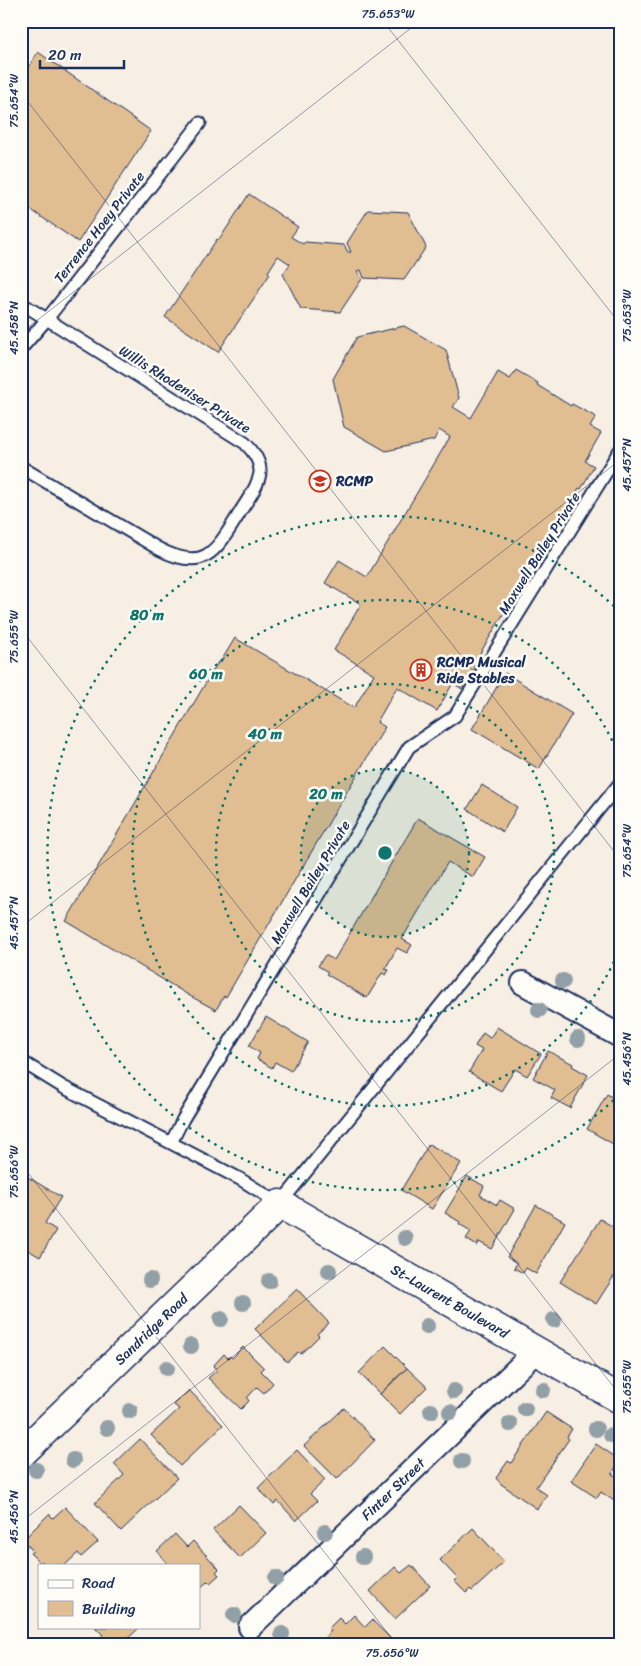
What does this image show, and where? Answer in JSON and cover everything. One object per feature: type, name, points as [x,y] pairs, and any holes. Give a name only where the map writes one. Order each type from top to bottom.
[{"type":"street","points":[[523,983],[620,1036]]},
{"type":"street","name":"St-Laurent Boulevard","points":[[280,1204],[620,1399]]},
{"type":"street","name":"Sandridge Road","points":[[21,1454],[280,1204]]},
{"type":"street","name":"Finter Street","points":[[250,1627],[536,1351]]},
{"type":"lane","name":"Terrence Hoey Private","points":[[21,349],[47,319],[200,122]]},
{"type":"lane","points":[[21,302],[47,319]]},
{"type":"lane","name":"Willis Rhodeniser Private","points":[[21,467],[158,548],[183,559],[195,559],[205,556],[219,546],[254,488],[260,472],[256,457],[245,443],[47,319]]},
{"type":"lane","name":"Maxwell Bailey Private","points":[[171,1143],[183,1119],[409,747],[455,716],[620,450]]},
{"type":"lane","points":[[21,1061],[63,1087],[240,1178],[280,1204],[620,783]]},
{"type":"building","points":[[38,52],[151,131],[78,242],[21,203],[21,78]]},
{"type":"building","points":[[249,194],[298,227],[291,237],[303,244],[305,242],[344,245],[348,252],[351,252],[347,243],[368,210],[408,212],[426,247],[404,280],[364,278],[361,270],[357,271],[362,279],[340,312],[301,309],[283,274],[290,264],[278,256],[268,272],[270,274],[218,352],[165,317]]},
{"type":"building","name":"RCMP Musical Ride Stables","points":[[404,326],[446,350],[459,398],[453,407],[471,418],[498,372],[510,379],[516,370],[571,406],[572,404],[596,417],[590,427],[601,433],[585,461],[594,466],[473,665],[476,666],[462,689],[453,683],[437,711],[397,687],[377,722],[385,727],[226,997],[224,996],[216,1010],[66,921],[218,662],[220,663],[235,638],[354,708],[374,674],[334,650],[361,604],[325,583],[339,560],[367,577],[450,437],[439,430],[434,440],[386,451],[344,427],[333,379],[357,337]]},
{"type":"building","points":[[505,673],[572,714],[539,769],[472,729]]},
{"type":"building","points":[[482,785],[517,807],[503,832],[467,809]]},
{"type":"building","points":[[418,818],[485,857],[473,877],[448,862],[402,939],[412,945],[407,953],[397,948],[385,969],[389,970],[386,975],[382,973],[367,998],[326,974],[328,972],[318,966],[325,955],[334,960]]},
{"type":"building","points":[[266,1017],[308,1042],[291,1071],[275,1062],[272,1068],[257,1059],[260,1053],[249,1046]]},
{"type":"building","points":[[497,1027],[541,1054],[527,1076],[515,1069],[501,1091],[469,1072],[482,1050],[475,1046],[483,1033],[490,1038]]},
{"type":"building","points":[[548,1051],[573,1064],[572,1066],[588,1075],[570,1108],[551,1098],[555,1090],[533,1078]]},
{"type":"building","points":[[607,1094],[620,1102],[620,1144],[618,1147],[587,1129]]},
{"type":"building","points":[[429,1144],[461,1163],[432,1209],[401,1190]]},
{"type":"building","points":[[21,1173],[61,1197],[45,1223],[56,1230],[40,1257],[28,1250],[24,1257],[21,1255]]},
{"type":"building","points":[[467,1176],[484,1186],[480,1195],[497,1205],[500,1200],[515,1209],[492,1249],[479,1242],[477,1246],[466,1239],[471,1231],[445,1213]]},
{"type":"building","points":[[536,1205],[565,1222],[536,1274],[526,1268],[523,1273],[514,1268],[517,1263],[507,1257]]},
{"type":"building","points":[[600,1219],[620,1231],[620,1280],[614,1276],[596,1304],[560,1282]]},
{"type":"building","points":[[297,1289],[329,1323],[317,1334],[319,1336],[309,1346],[300,1354],[298,1352],[287,1362],[255,1329]]},
{"type":"building","points":[[385,1346],[407,1368],[380,1394],[359,1373]]},
{"type":"building","points":[[243,1347],[264,1368],[261,1371],[273,1383],[264,1393],[257,1387],[247,1398],[249,1401],[241,1409],[208,1378],[217,1370],[213,1366],[224,1354],[228,1358],[230,1356],[232,1358]]},
{"type":"building","points":[[407,1368],[427,1387],[400,1414],[380,1394]]},
{"type":"building","points":[[189,1390],[223,1425],[180,1466],[151,1435],[179,1409],[174,1405]]},
{"type":"building","points":[[344,1408],[375,1440],[337,1479],[304,1446]]},
{"type":"building","points":[[546,1412],[572,1429],[567,1437],[569,1439],[536,1487],[547,1495],[537,1509],[501,1484],[496,1478],[508,1461],[511,1463]]},
{"type":"building","points":[[140,1439],[177,1478],[121,1531],[95,1503],[124,1475],[114,1464]]},
{"type":"building","points":[[596,1444],[620,1460],[612,1474],[620,1479],[620,1505],[601,1492],[597,1498],[571,1481]]},
{"type":"building","points":[[297,1450],[325,1480],[310,1494],[317,1501],[296,1521],[278,1501],[274,1505],[258,1488]]},
{"type":"building","points":[[239,1505],[266,1533],[240,1558],[213,1530]]},
{"type":"building","points":[[65,1507],[98,1542],[81,1557],[78,1553],[66,1564],[45,1564],[42,1561],[40,1563],[30,1553],[33,1551],[23,1540],[49,1514],[53,1518]]},
{"type":"building","points":[[473,1528],[504,1562],[472,1591],[470,1589],[466,1593],[454,1581],[457,1578],[440,1560]]},
{"type":"building","points":[[175,1534],[187,1547],[193,1541],[219,1569],[216,1572],[219,1575],[200,1588],[200,1564],[168,1564],[157,1551]]},
{"type":"building","points":[[411,1565],[430,1586],[395,1619],[370,1591],[395,1567],[401,1573]]},
{"type":"building","points":[[354,1615],[365,1627],[372,1620],[391,1639],[386,1645],[326,1645],[322,1641],[331,1631],[329,1628],[339,1618],[345,1624]]},
{"type":"building","points":[[96,1628],[139,1628],[121,1645],[106,1645],[100,1638],[103,1635]]},
{"type":"place","name":"RCMP","points":[[320,481]]},
{"type":"place","name":"RCMP Musical Ride Stables","points":[[421,670]]}]
